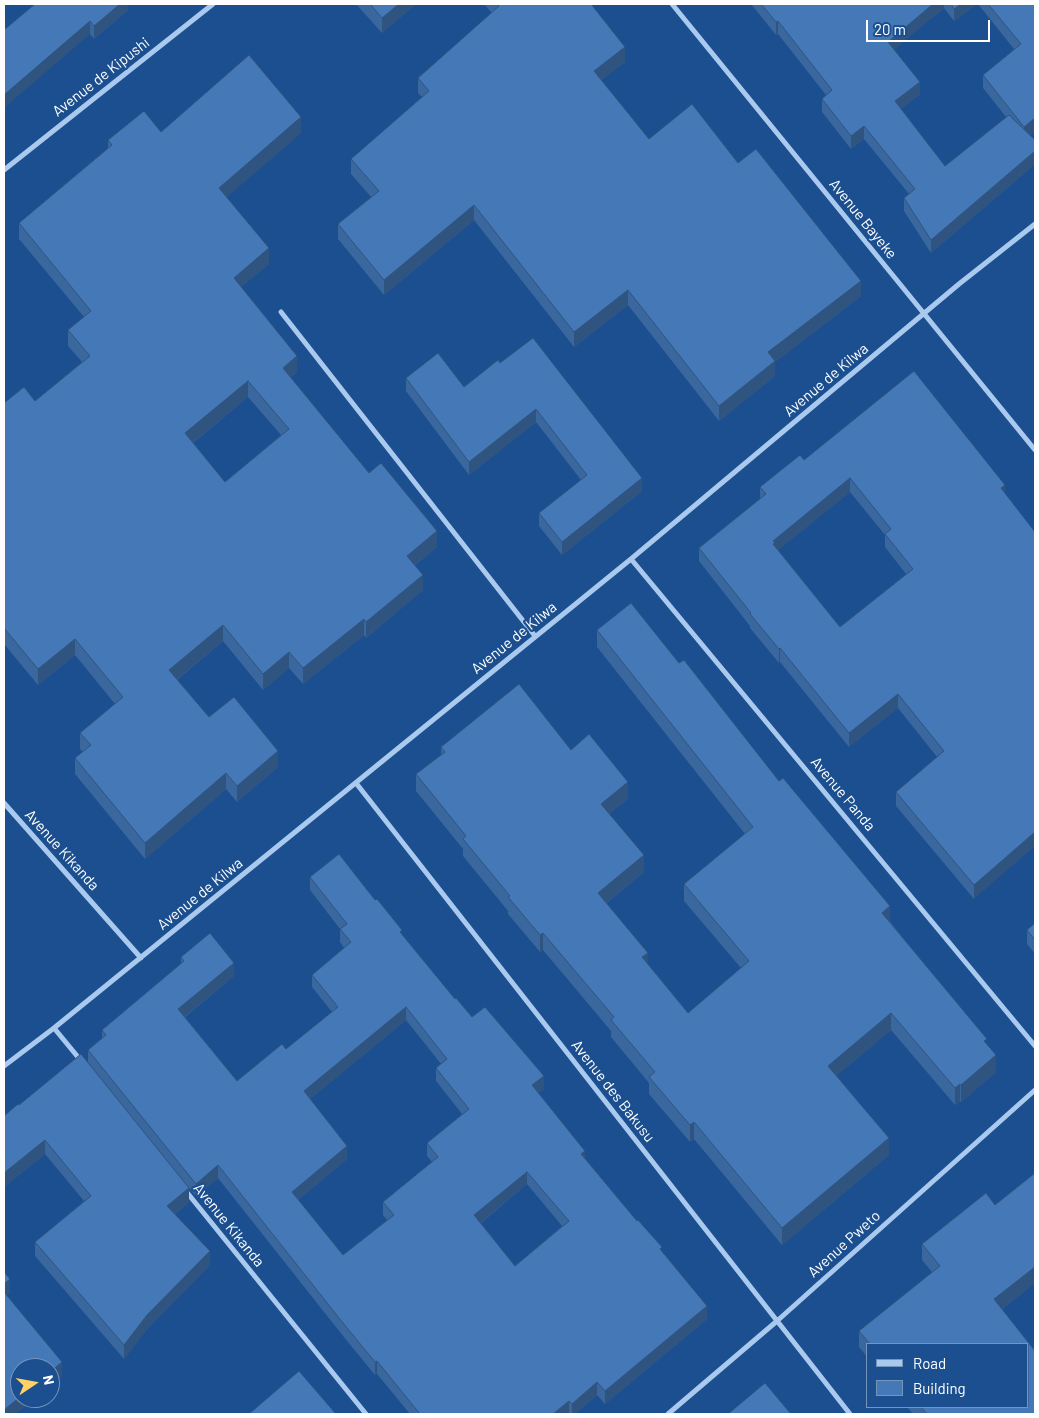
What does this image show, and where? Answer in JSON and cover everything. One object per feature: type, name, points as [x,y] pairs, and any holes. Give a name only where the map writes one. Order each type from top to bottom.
[{"type":"street","name":"Avenue de Kipushi","points":[[4,170],[214,4]]},
{"type":"street","name":"Avenue Bayeke","points":[[672,4],[1035,450]]},
{"type":"street","name":"Avenue de Kilwa","points":[[4,1066],[141,958],[631,559],[923,314],[1035,224]]},
{"type":"street","points":[[281,312],[536,636]]},
{"type":"street","name":"Avenue Panda","points":[[631,559],[1035,1046]]},
{"type":"street","name":"Avenue des Bakusu","points":[[356,783],[850,1414]]},
{"type":"street","name":"Avenue Kikanda","points":[[4,803],[141,958]]},
{"type":"street","points":[[54,1028],[86,1066]]},
{"type":"street","name":"Avenue Pweto","points":[[668,1414],[777,1321],[1035,1090]]},
{"type":"street","name":"Avenue Kikanda","points":[[179,1182],[366,1414]]},
{"type":"building","points":[[35,4],[120,4],[94,26],[90,21],[4,95],[4,30]]},
{"type":"building","points":[[370,4],[399,4],[382,18]]},
{"type":"building","points":[[497,4],[591,4],[625,47],[594,71],[649,139],[692,104],[738,163],[756,149],[861,281],[768,352],[775,361],[719,406],[628,290],[574,332],[474,205],[384,280],[338,224],[379,191],[351,159],[429,91],[418,78],[499,6]]},
{"type":"building","points":[[761,4],[933,4],[888,42],[920,82],[895,101],[945,166],[1009,115],[1035,140],[1035,151],[931,240],[904,198],[915,189],[864,126],[851,136],[822,99],[832,90],[778,21],[776,22]]},
{"type":"building","points":[[951,4],[961,4],[954,9]]},
{"type":"building","points":[[988,4],[1035,4],[1035,118],[1024,127],[983,75],[1021,44]]},
{"type":"building","points":[[249,55],[301,117],[219,188],[269,248],[234,278],[297,356],[283,368],[369,473],[381,463],[437,531],[407,556],[423,575],[366,622],[364,619],[303,668],[289,652],[263,674],[223,625],[169,670],[209,717],[234,697],[278,751],[237,786],[226,773],[145,843],[75,758],[91,745],[80,733],[123,697],[75,639],[38,669],[4,628],[4,403],[24,387],[35,401],[90,356],[68,330],[91,311],[19,223],[112,145],[108,140],[144,111],[161,132]],"holes":[[[248,381],[289,429],[225,482],[185,433]]]},
{"type":"building","points":[[533,338],[642,478],[562,542],[539,513],[587,475],[536,409],[469,462],[406,378],[438,353],[464,387],[498,360],[500,363]]},
{"type":"building","points":[[914,371],[1005,485],[1001,488],[1035,532],[1035,832],[974,885],[896,792],[944,751],[898,694],[849,733],[750,614],[699,548],[766,494],[760,487],[800,455],[804,460]],"holes":[[[850,478],[891,529],[885,534],[913,569],[840,627],[773,544],[775,543],[773,541]]]},
{"type":"building","points":[[631,603],[679,663],[684,660],[779,781],[783,778],[890,906],[882,913],[987,1039],[984,1041],[996,1055],[955,1088],[891,1013],[828,1066],[889,1138],[782,1228],[694,1122],[690,1125],[649,1077],[655,1072],[611,1020],[614,1017],[543,933],[540,935],[508,897],[510,896],[463,839],[466,836],[416,774],[445,752],[441,747],[519,684],[571,750],[589,734],[628,782],[601,804],[644,855],[598,893],[648,953],[642,957],[688,1013],[749,961],[684,884],[753,827],[597,630]]},
{"type":"building","points":[[339,854],[375,900],[377,899],[402,930],[400,932],[472,1017],[485,1007],[544,1076],[532,1085],[585,1151],[581,1154],[637,1221],[662,1247],[660,1249],[707,1306],[605,1391],[597,1382],[572,1404],[569,1401],[553,1414],[420,1414],[343,1323],[218,1165],[196,1184],[88,1050],[106,1035],[102,1030],[184,961],[181,957],[210,933],[234,963],[178,1009],[237,1081],[282,1044],[286,1049],[338,1007],[312,975],[351,942],[340,929],[347,924],[310,877]],"holes":[[[406,1007],[447,1059],[436,1068],[469,1109],[427,1143],[438,1157],[383,1202],[394,1215],[343,1255],[292,1192],[347,1146],[304,1091]],[[527,1172],[569,1221],[515,1266],[474,1215]]]},
{"type":"building","points":[[1035,923],[1035,940],[1027,930]]},
{"type":"building","points":[[81,1054],[189,1188],[167,1206],[210,1251],[147,1315],[124,1345],[35,1242],[91,1196],[45,1140],[4,1173],[4,1116]]},
{"type":"building","points":[[1035,1173],[1035,1267],[994,1299],[1029,1343],[869,1343],[859,1331],[940,1266],[922,1244],[986,1193],[995,1205]]},
{"type":"building","points":[[4,1272],[10,1279],[4,1284]]},
{"type":"building","points":[[4,1292],[59,1358],[10,1358],[10,1405],[4,1410]]},
{"type":"building","points":[[1029,1343],[1035,1351],[1035,1414],[927,1414],[922,1408],[1029,1408]]},
{"type":"building","points":[[299,1371],[336,1414],[249,1414]]},
{"type":"building","points":[[765,1383],[791,1414],[728,1414]]}]
